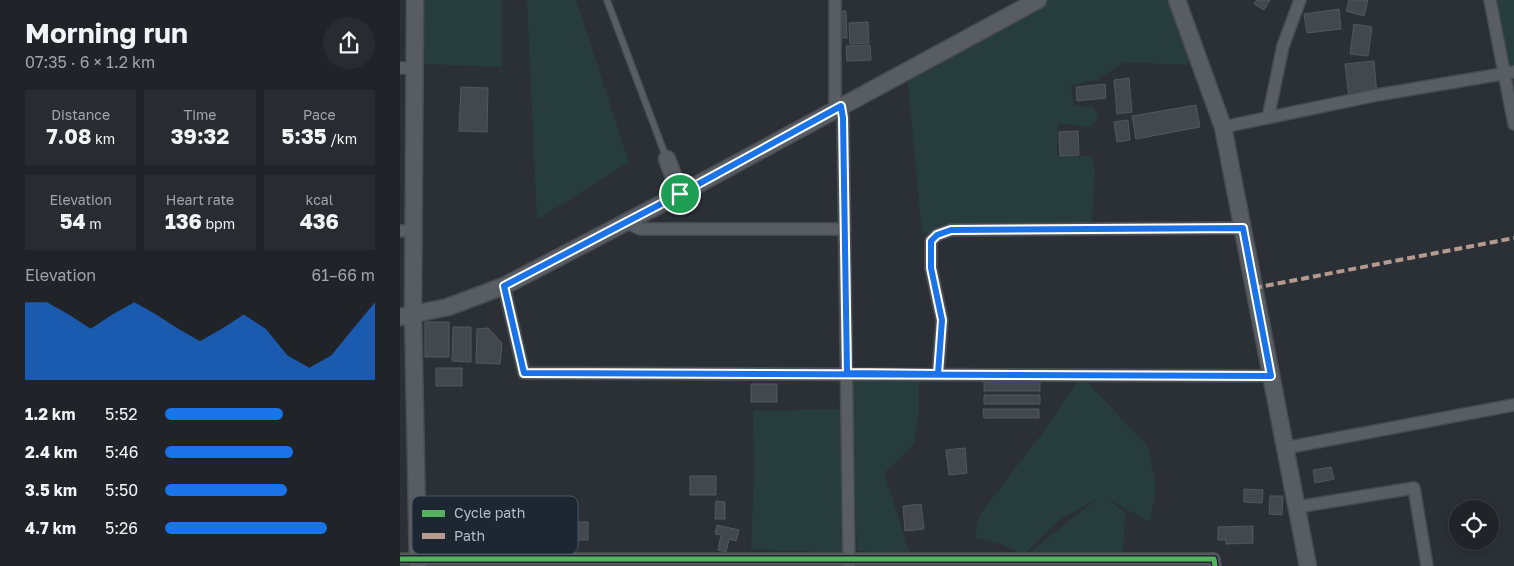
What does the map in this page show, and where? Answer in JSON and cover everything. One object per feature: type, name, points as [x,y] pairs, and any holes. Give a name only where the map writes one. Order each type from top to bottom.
[{"type":"street","points":[[415,0],[408,68],[406,315],[415,496]]},
{"type":"street","points":[[835,0],[838,107],[843,118],[849,563]]},
{"type":"street","points":[[406,315],[448,307],[504,286],[680,194],[1038,0]]},
{"type":"street","points":[[1177,0],[1223,127],[1308,566]]},
{"type":"street","points":[[1268,118],[1283,46],[1300,0]]},
{"type":"street","points":[[1490,0],[1509,73],[1514,124]]},
{"type":"street","points":[[1223,127],[1378,95],[1509,73]]},
{"type":"street","points":[[666,159],[680,194]]},
{"type":"street","points":[[626,222],[640,229],[845,229]]},
{"type":"street","points":[[938,374],[942,320],[930,252],[931,241],[937,235],[951,230],[1243,228]]},
{"type":"street","points":[[504,286],[524,373],[1271,376]]},
{"type":"street","points":[[1285,448],[1514,405]]},
{"type":"street","points":[[1296,507],[1414,488],[1427,566]]},
{"type":"street","points":[[400,559],[418,563],[849,563],[1214,559],[1215,566]]},
{"type":"lane","points":[[608,0],[666,159]]},
{"type":"green space","points":[[422,0],[502,0],[502,67],[424,64]]},
{"type":"green space","points":[[527,0],[576,0],[629,162],[537,220]]},
{"type":"green space","points":[[1048,0],[1166,0],[1192,40],[1187,65],[1124,62],[1098,79],[1071,85],[1074,106],[1094,107],[1098,120],[1091,127],[1058,123],[1057,156],[1091,156],[1095,172],[1091,234],[1061,229],[922,234],[907,71],[1008,16]]},
{"type":"green space","points":[[1490,0],[1514,0],[1514,123]]},
{"type":"green space","points":[[919,373],[919,411],[914,444],[884,473],[910,554],[857,551],[851,378]]},
{"type":"green space","points":[[1081,375],[1148,447],[1156,488],[1150,522],[1106,498],[1125,513],[1123,555],[1026,555],[1098,498],[1059,520],[1023,555],[1000,543],[974,538],[981,513],[1047,427]]},
{"type":"green space","points":[[840,409],[843,553],[751,549],[754,474],[753,411]]},
{"type":"building","points":[[1257,0],[1270,0],[1264,10],[1254,4]]},
{"type":"building","points":[[1349,0],[1368,0],[1364,16],[1346,11]]},
{"type":"building","points":[[1339,9],[1341,29],[1307,33],[1304,14]]},
{"type":"building","points":[[838,11],[846,11],[847,38],[839,38]]},
{"type":"building","points":[[868,22],[869,43],[850,44],[849,23]]},
{"type":"building","points":[[1354,24],[1372,27],[1368,56],[1350,54]]},
{"type":"building","points":[[870,45],[871,60],[847,61],[846,46]]},
{"type":"building","points":[[1374,61],[1377,95],[1349,97],[1345,64]]},
{"type":"building","points":[[1129,78],[1132,112],[1117,114],[1114,80]]},
{"type":"building","points":[[1105,84],[1106,98],[1077,101],[1076,87]]},
{"type":"building","points":[[461,87],[488,88],[487,132],[459,131]]},
{"type":"building","points":[[1196,105],[1200,127],[1136,139],[1132,116]]},
{"type":"building","points":[[1128,120],[1130,140],[1117,142],[1114,122]]},
{"type":"building","points":[[1078,131],[1079,155],[1060,156],[1059,132]]},
{"type":"building","points":[[425,322],[449,322],[449,357],[425,357]]},
{"type":"building","points":[[453,327],[471,327],[471,362],[452,361]]},
{"type":"building","points":[[488,328],[502,343],[500,364],[476,363],[477,329]]},
{"type":"building","points":[[436,368],[462,368],[462,386],[436,386]]},
{"type":"building","points":[[1040,381],[1040,391],[984,391],[984,382]]},
{"type":"building","points":[[751,384],[777,384],[777,402],[751,402]]},
{"type":"building","points":[[984,395],[1040,395],[1040,404],[984,404]]},
{"type":"building","points":[[983,409],[1039,409],[1039,418],[984,418]]},
{"type":"building","points":[[965,448],[967,473],[949,475],[946,450]]},
{"type":"building","points":[[1331,467],[1334,479],[1315,483],[1313,470]]},
{"type":"building","points":[[690,476],[716,476],[716,495],[690,495]]},
{"type":"building","points":[[1244,489],[1263,490],[1262,503],[1244,502]]},
{"type":"building","points":[[1270,496],[1283,496],[1282,515],[1269,514]]},
{"type":"building","points":[[716,501],[725,502],[725,519],[715,519]]},
{"type":"building","points":[[921,504],[924,529],[905,531],[903,506]]},
{"type":"building","points":[[578,522],[588,522],[588,540],[578,540]]},
{"type":"building","points":[[717,525],[739,530],[736,541],[729,539],[726,552],[718,550],[721,535],[715,534]]},
{"type":"building","points":[[1253,526],[1253,543],[1226,544],[1226,540],[1218,540],[1218,527]]},
{"type":"marked path","points":[[1254,288],[1514,238]]},
{"type":"cycle path","points":[[504,286],[524,373],[1271,376]]},
{"type":"cycle path","points":[[400,559],[1214,559],[1215,566]]},
{"type":"route","points":[[841,106],[843,118],[847,373],[938,374],[942,320],[931,268],[930,252],[931,241],[937,235],[951,230],[1243,228],[1271,376],[524,373],[504,286],[680,194],[841,106]]}]
